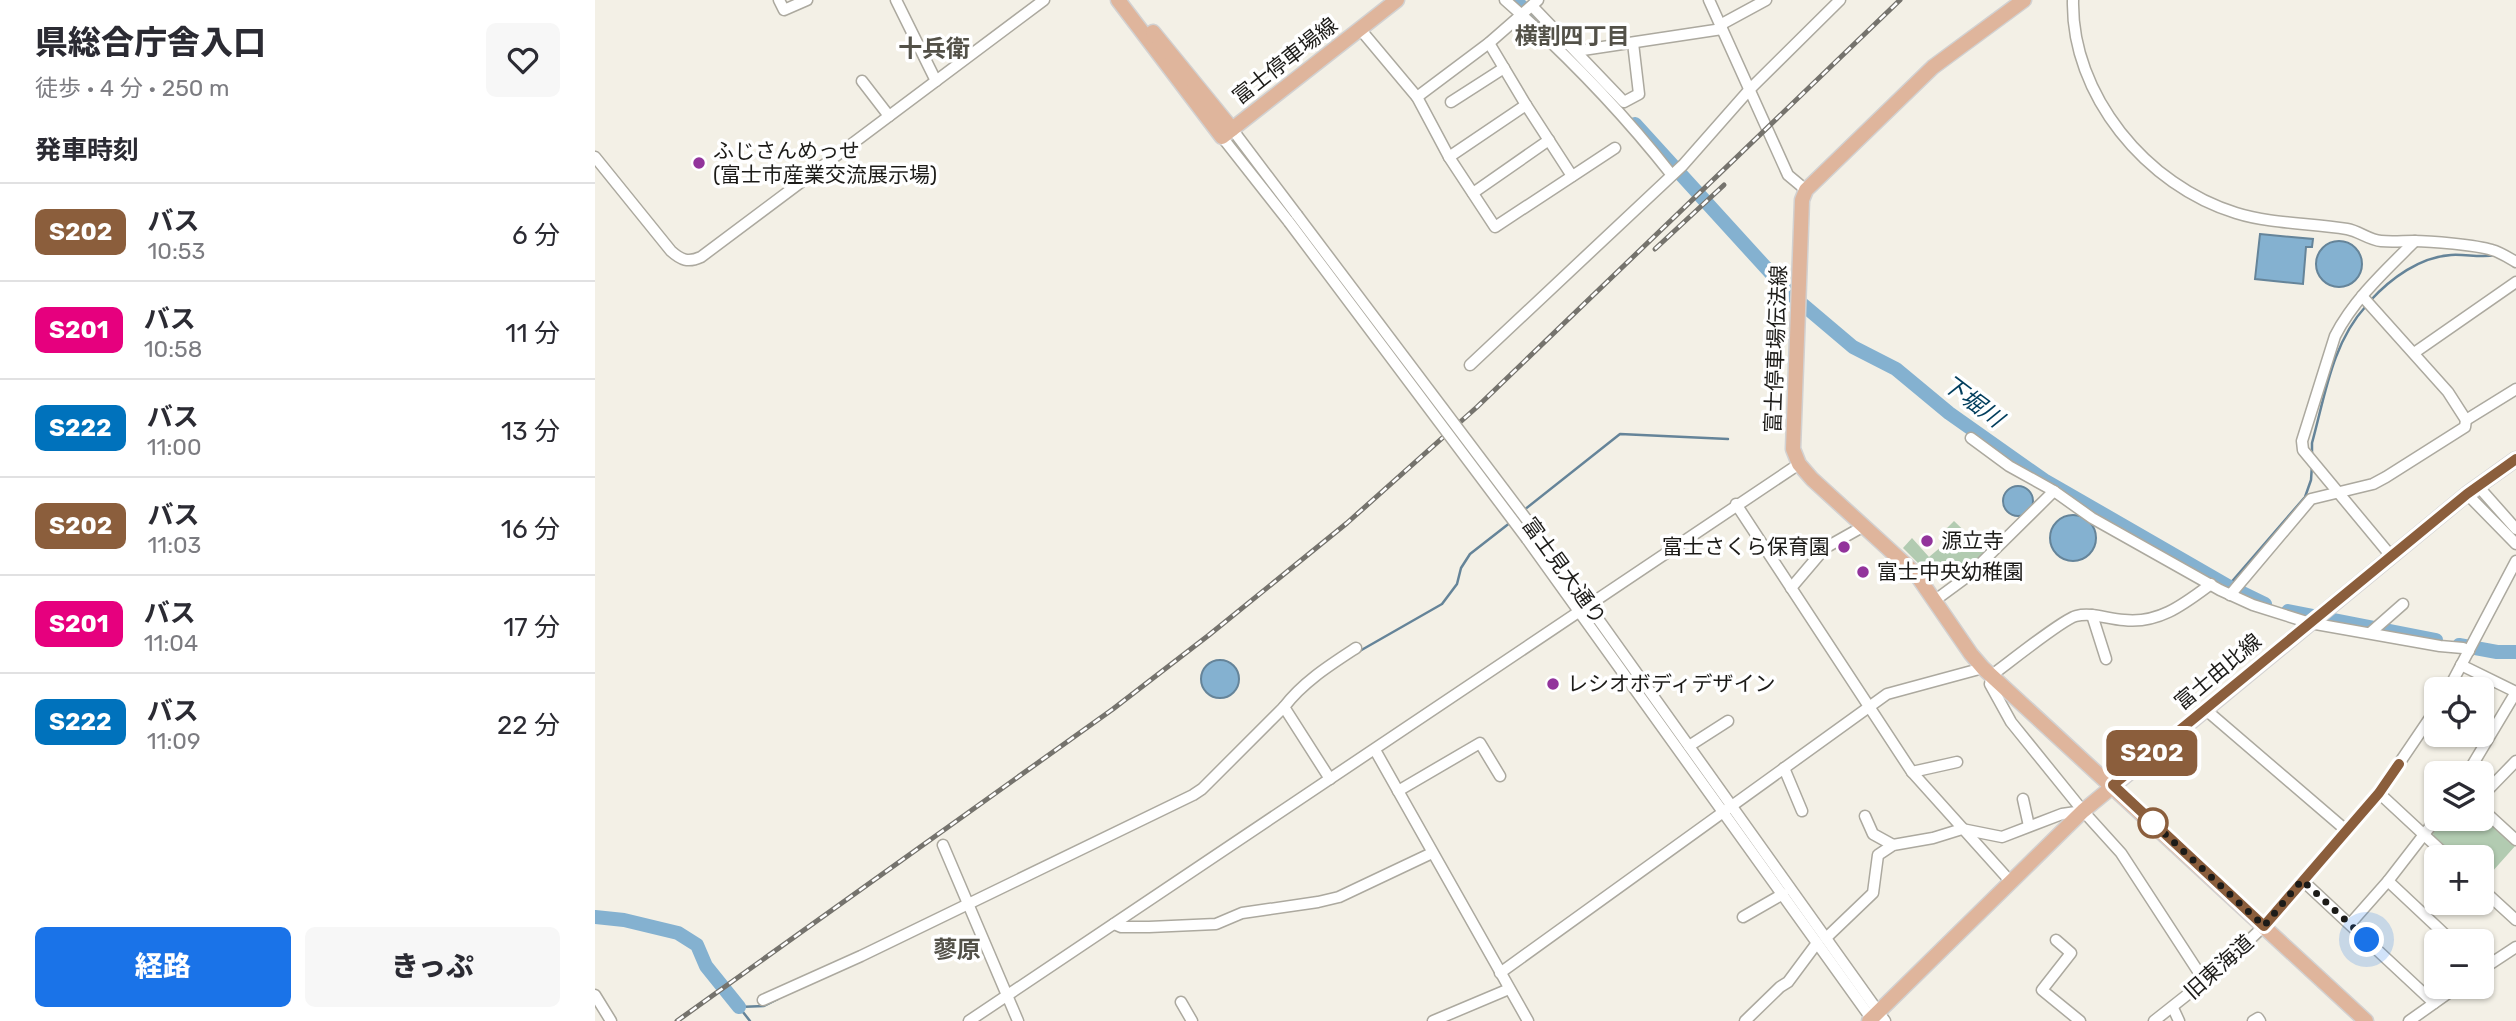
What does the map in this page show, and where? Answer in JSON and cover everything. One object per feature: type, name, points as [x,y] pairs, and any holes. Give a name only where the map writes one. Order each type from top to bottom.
[{"type":"main road","points":[[1118,0],[1227,133]]},
{"type":"main road","name":"富士停車場線","points":[[1129,0],[1227,133],[1397,0]]},
{"type":"main road","points":[[1806,190],[1933,67],[2024,0]]},
{"type":"main road","name":"富士停車場伝法線","points":[[1799,464],[1794,449],[1802,200],[1806,190]]},
{"type":"main road","name":"富士由比線","points":[[1876,1019],[2010,881],[2083,811],[2472,489],[2516,459]]},
{"type":"main road","points":[[1799,464],[1916,574],[1971,654],[1988,672],[2366,1021]]},
{"type":"street","points":[[779,0],[784,10],[807,0]]},
{"type":"street","points":[[896,0],[936,80]]},
{"type":"street","points":[[595,157],[671,251],[678,257],[692,261],[712,249],[1044,0]]},
{"type":"street","points":[[1505,0],[1645,141],[1672,174]]},
{"type":"street","points":[[1709,0],[1788,175],[1806,190]]},
{"type":"street","points":[[1576,51],[1721,27],[1766,0]]},
{"type":"street","points":[[1470,365],[1683,165],[1750,89],[1840,0]]},
{"type":"street","points":[[2073,0],[2072,19],[2083,62],[2102,106],[2115,126],[2162,173],[2187,191],[2226,209],[2249,216],[2351,230],[2379,242],[2415,241],[2505,254]]},
{"type":"street","points":[[1417,97],[1489,43],[1535,3],[1624,102],[1639,94],[1633,43]]},
{"type":"street","points":[[1360,29],[1417,97],[1449,157],[1495,227],[1615,148]]},
{"type":"street","points":[[1489,43],[1572,176]]},
{"type":"street","points":[[1451,102],[1504,68]]},
{"type":"street","points":[[862,81],[889,116]]},
{"type":"street","points":[[1449,157],[1526,105]]},
{"type":"street","name":"富士見大通り","points":[[1227,133],[1532,536],[1876,1019]]},
{"type":"street","points":[[1473,193],[1549,140]]},
{"type":"street","points":[[2391,556],[2303,450],[2302,441],[2335,336],[2342,322],[2366,300],[2415,241]]},
{"type":"street","points":[[2414,353],[2516,282]]},
{"type":"street","points":[[2230,595],[2311,499],[2373,484],[2465,427],[2466,421],[2448,392],[2366,300]]},
{"type":"street","points":[[2466,421],[2516,389]]},
{"type":"street","points":[[1971,438],[2009,466],[2054,491],[2092,518],[2230,595],[2253,605],[2310,623],[2440,646],[2470,648]]},
{"type":"street","points":[[969,1021],[1799,464]]},
{"type":"street","points":[[2472,489],[2516,529]]},
{"type":"street","points":[[2472,489],[2516,544]]},
{"type":"street","points":[[1934,601],[1968,576],[2054,491]]},
{"type":"street","points":[[1736,504],[1912,772],[2010,881]]},
{"type":"street","points":[[1791,588],[1825,548],[1864,526]]},
{"type":"street","points":[[2455,677],[2516,561]]},
{"type":"street","points":[[1500,973],[1887,694],[1988,672],[2073,617],[2092,615],[2145,620],[2166,614],[2183,606],[2211,584]]},
{"type":"street","points":[[2369,633],[2403,604]]},
{"type":"street","name":"富士見大通り","points":[[1583,608],[1689,746],[1783,894],[1822,940]]},
{"type":"street","points":[[2092,615],[2106,659]]},
{"type":"street","points":[[763,1000],[1193,795],[1284,707],[1293,695],[1323,669],[1356,648]]},
{"type":"street","points":[[2461,665],[2516,692],[2475,761]]},
{"type":"street","points":[[1988,672],[1990,684],[2011,722],[2121,853],[2205,982]]},
{"type":"street","points":[[1284,707],[1330,779]]},
{"type":"street","points":[[2206,710],[2347,831]]},
{"type":"street","points":[[1689,746],[1728,721]]},
{"type":"street","name":"旧東海道","points":[[2154,1021],[2205,982],[2264,926],[2379,793],[2424,727]]},
{"type":"street","points":[[1398,791],[1480,743],[1500,776]]},
{"type":"street","points":[[1375,750],[1528,1021]]},
{"type":"street","points":[[2494,784],[2516,761]]},
{"type":"street","points":[[1912,772],[1957,762]]},
{"type":"street","points":[[1784,768],[1802,811]]},
{"type":"street","points":[[2379,793],[2435,845]]},
{"type":"street","points":[[2023,799],[2029,825]]},
{"type":"street","points":[[1745,1021],[1788,982],[1822,940],[1873,893],[1878,855],[1893,845],[1933,838],[1962,829],[2002,837],[2062,814],[2083,811]]},
{"type":"street","points":[[1865,816],[1873,834],[1893,845]]},
{"type":"street","points":[[2494,820],[2516,840]]},
{"type":"street","points":[[2350,924],[2428,831]]},
{"type":"street","points":[[943,845],[1018,1021]]},
{"type":"street","points":[[1114,924],[1121,927],[1216,924],[1242,913],[1328,900],[1432,853]]},
{"type":"street","points":[[2302,880],[2434,1003]]},
{"type":"street","points":[[2388,881],[2439,929]]},
{"type":"street","points":[[1742,917],[1783,894]]},
{"type":"street","points":[[2494,900],[2516,920]]},
{"type":"street","points":[[2056,940],[2071,953],[2042,990],[2080,1021]]},
{"type":"street","points":[[2494,961],[2516,947]]},
{"type":"street","points":[[1433,1021],[1509,989]]},
{"type":"street","points":[[595,995],[611,1021]]},
{"type":"street","points":[[2409,1021],[2440,999]]},
{"type":"street","points":[[1181,1002],[1192,1021]]},
{"type":"street","points":[[2173,1008],[2179,1021]]},
{"type":"street","points":[[2253,1021],[2258,1018],[2260,1021]]},
{"type":"green space","points":[[1954,521],[1985,551],[1963,574],[1920,565],[1903,548],[1912,538],[1929,557],[1948,541],[1942,533]]},
{"type":"green space","points":[[2494,825],[2516,845],[2494,870],[2494,845],[2444,845],[2432,832],[2494,831]]},
{"type":"water","points":[[2260,234],[2313,239],[2312,247],[2306,247],[2303,284],[2255,279]]},
{"type":"water","points":[[2339,241],[2355,248],[2362,264],[2355,280],[2339,287],[2323,280],[2316,264],[2323,248]]},
{"type":"water","points":[[2018,486],[2029,490],[2033,501],[2029,512],[2018,516],[2007,512],[2003,501],[2007,490]]},
{"type":"water","points":[[2073,515],[2089,522],[2096,538],[2089,554],[2073,561],[2057,554],[2050,538],[2057,522]]},
{"type":"water","points":[[1220,660],[1234,665],[1239,679],[1234,693],[1220,698],[1206,693],[1201,679],[1206,665]]},
{"type":"waterway","name":"下堀川","points":[[1515,0],[1579,63]]},
{"type":"waterway","name":"下堀川","points":[[1635,124],[1788,292],[1853,347],[1896,369],[1949,413],[2044,480],[2228,586],[2265,604]]},
{"type":"waterway","points":[[2370,301],[2387,284],[2417,264],[2451,255],[2496,255]]},
{"type":"waterway","points":[[2312,455],[2312,443],[2337,353],[2354,321],[2366,306]]},
{"type":"waterway","points":[[1524,510],[1620,434],[1728,439]]},
{"type":"waterway","points":[[2228,586],[2305,497],[2311,480],[2312,465]]},
{"type":"waterway","points":[[1358,652],[1442,604],[1457,584],[1461,568],[1470,554],[1511,522]]},
{"type":"waterway","name":"下堀川","points":[[2288,611],[2436,640]]},
{"type":"waterway","name":"下堀川","points":[[2459,645],[2497,652],[2516,652]]},
{"type":"waterway","points":[[595,917],[624,920],[678,933],[697,945],[706,966],[739,1007]]},
{"type":"waterway","points":[[739,1007],[764,1006],[778,999]]},
{"type":"waterway","points":[[739,1007],[750,1021]]},
{"type":"railway","points":[[677,1021],[1113,709],[1347,523],[1477,407],[1900,0]]},
{"type":"railway","points":[[1655,249],[1724,185]]},
{"type":"bus line","name":"S202","points":[[2399,764],[2379,793],[2264,926],[2113,785],[2477,485],[2516,459]]},
{"type":"place","name":"ふじさんめっせ (富士市産業交流展示場)","points":[[699,163]]},
{"type":"place","name":"源立寺","points":[[1927,541]]},
{"type":"place","name":"富士さくら保育園","points":[[1844,547]]},
{"type":"place","name":"富士中央幼稚園","points":[[1863,572]]},
{"type":"place","name":"レシオボディデザイン","points":[[1553,684]]},
{"type":"district","name":"横割四丁目","points":[[1572,36]]},
{"type":"district","name":"十兵衛","points":[[934,49]]},
{"type":"district","name":"蓼原","points":[[957,950]]},
{"type":"route","points":[[2153,823],[2150,820],[2264,926],[2302,880],[2367,940]]}]
